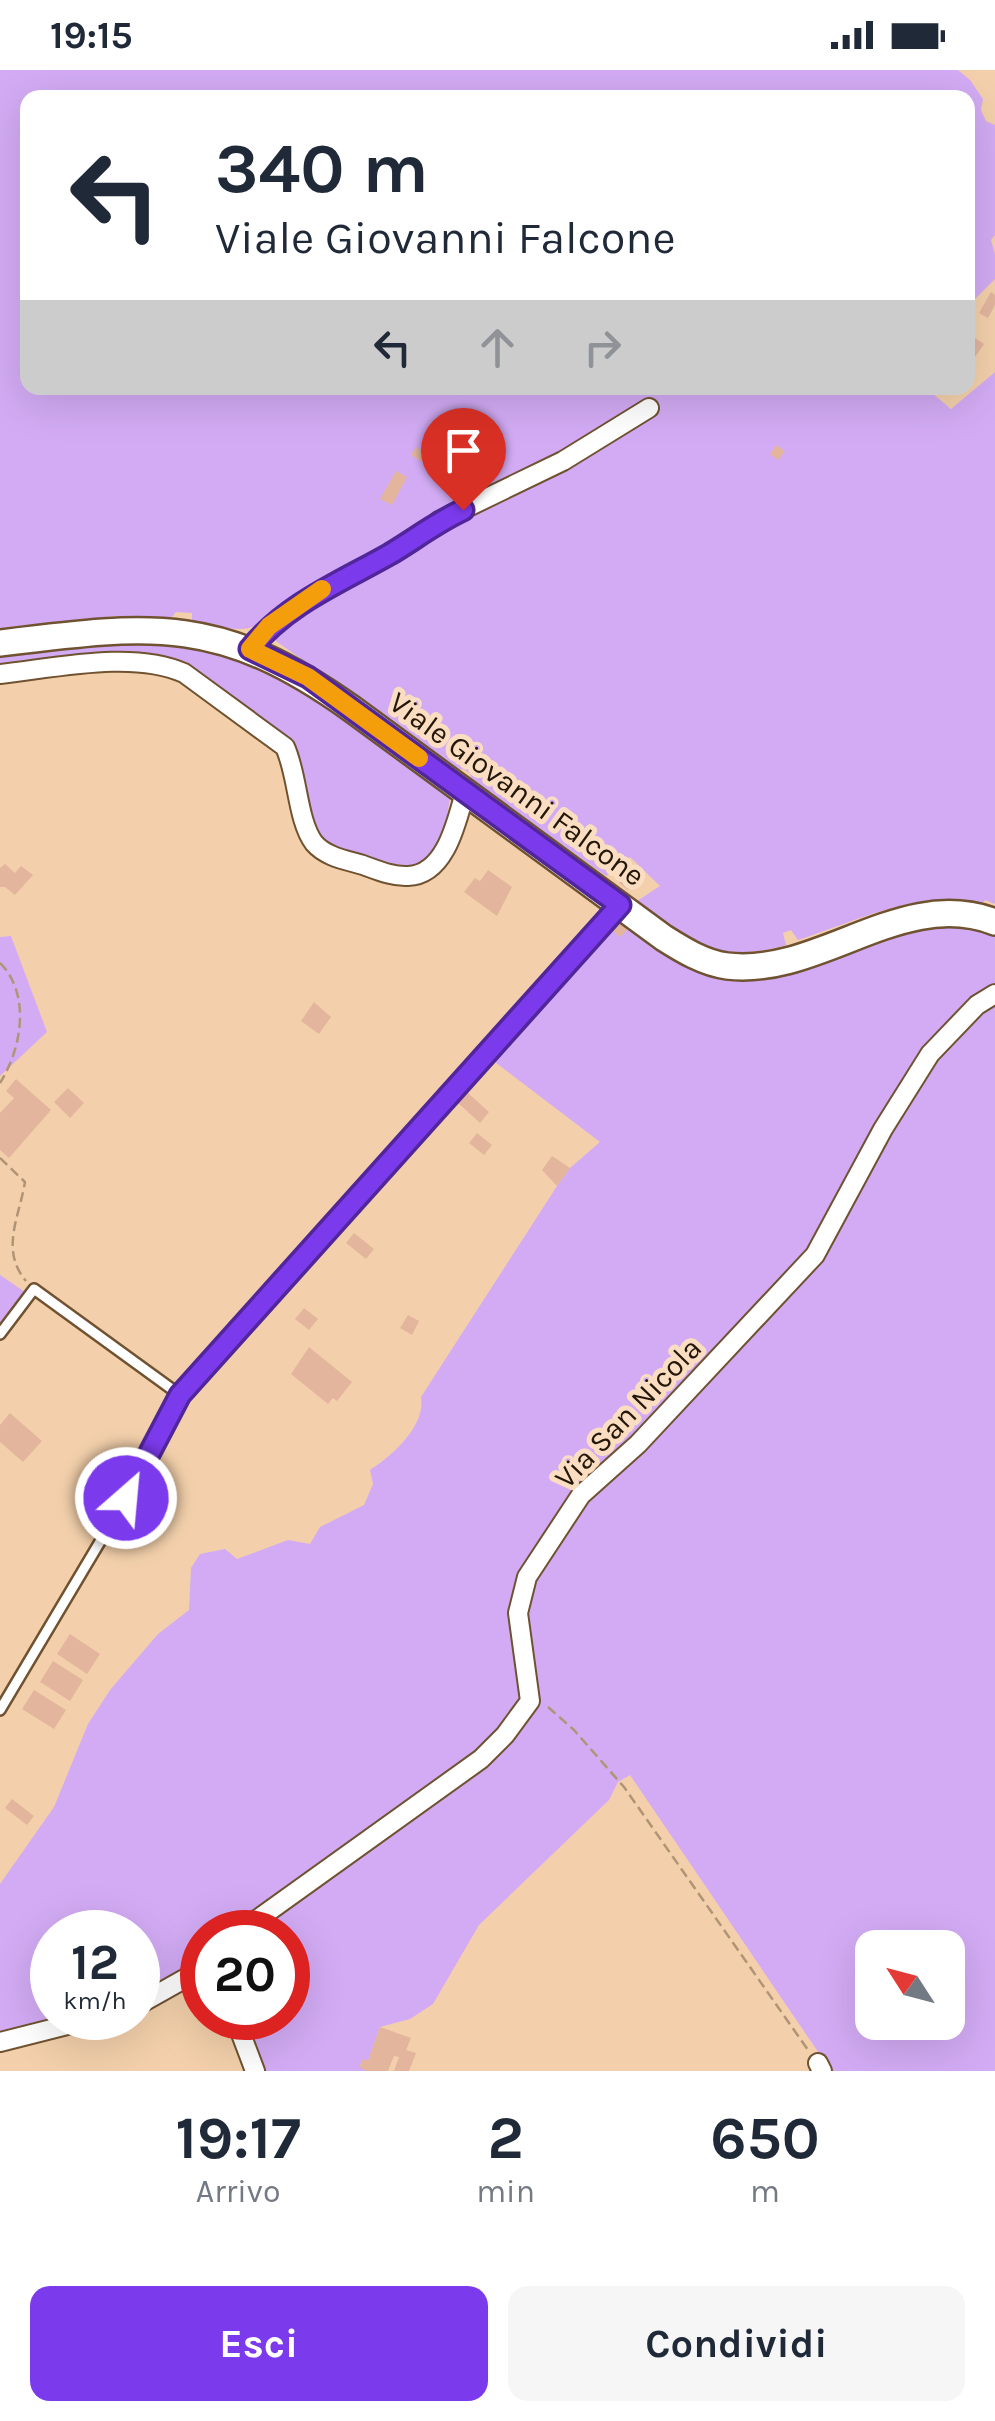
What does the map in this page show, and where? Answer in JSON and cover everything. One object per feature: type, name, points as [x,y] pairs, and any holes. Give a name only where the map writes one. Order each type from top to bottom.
[{"type":"street","points":[[250,649],[269,626],[322,588],[423,535],[439,521],[563,461],[649,408]]},
{"type":"street","name":"Viale Giovanni Falcone","points":[[0,642],[119,629],[191,634],[250,649],[308,677],[682,950],[726,966],[786,960],[929,914],[962,913],[995,922]]},
{"type":"street","points":[[0,674],[119,663],[169,666],[184,673],[285,746],[307,830],[317,846],[327,854],[390,874],[407,876],[430,868],[453,832],[465,792]]},
{"type":"street","name":"Via San Nicola","points":[[530,1701],[518,1612],[527,1578],[581,1494],[638,1444],[815,1254],[883,1129],[930,1054],[977,1005],[995,994]]},
{"type":"street","points":[[271,1910],[481,1760],[505,1736],[530,1701]]},
{"type":"street","points":[[0,2042],[30,2034]]},
{"type":"street","points":[[243,2040],[255,2071]]},
{"type":"lane","points":[[0,1710],[126,1498],[180,1395],[620,905]]},
{"type":"lane","points":[[0,1334],[34,1289],[180,1395]]},
{"type":"path","points":[[0,963],[17,988],[20,1008],[16,1044],[0,1083]]},
{"type":"path","points":[[0,1158],[24,1182],[8,1243],[9,1258],[34,1289]]},
{"type":"path","points":[[530,1701],[547,1706],[574,1730],[624,1788],[820,2067]]},
{"type":"shaded area","points":[[0,70],[958,70],[983,99],[981,110],[986,121],[995,125],[995,235],[991,240],[995,279],[975,299],[975,90],[20,90],[20,395],[934,395],[951,409],[968,395],[975,395],[975,389],[995,372],[995,904],[985,900],[982,904],[959,900],[912,903],[798,940],[791,930],[783,933],[786,945],[761,951],[722,951],[690,938],[637,901],[660,886],[630,857],[606,876],[471,780],[470,773],[455,770],[276,641],[276,633],[295,599],[257,625],[238,629],[192,621],[192,613],[176,612],[171,618],[116,616],[0,628]]},
{"type":"shaded area","points":[[123,642],[180,643],[238,656],[294,684],[450,798],[445,828],[430,855],[420,863],[401,868],[330,848],[315,832],[300,758],[289,738],[189,668],[0,669],[0,652]]},
{"type":"shaded area","points":[[619,921],[685,963],[736,979],[785,972],[923,927],[972,928],[995,935],[995,989],[879,1126],[795,1270],[645,1429],[518,1584],[521,1706],[494,1741],[264,1910],[180,1910],[180,1972],[160,1980],[160,1910],[30,1910],[30,2028],[0,2036],[0,1884],[54,1807],[88,1724],[110,1690],[158,1634],[189,1610],[191,1568],[200,1554],[225,1549],[237,1559],[288,1540],[310,1544],[320,1527],[364,1505],[373,1484],[370,1470],[388,1457],[413,1429],[421,1397],[557,1186],[570,1168],[600,1142],[491,1059],[612,922]]},
{"type":"shaded area","points":[[11,936],[47,1032],[0,1076],[0,937]]},
{"type":"shaded area","points":[[995,1001],[995,2071],[831,2071],[630,1775],[618,1782],[609,1800],[479,1925],[433,2004],[410,2019],[380,2027],[368,2061],[362,2060],[360,2066],[366,2071],[266,2071],[250,2040],[310,2040],[310,1910],[287,1910],[483,1766],[537,1696],[525,1613],[533,1576],[583,1499],[819,1256],[933,1057],[978,1011]]},
{"type":"shaded area","points":[[0,1275],[25,1292],[0,1326]]},
{"type":"building","points":[[991,292],[995,305],[988,318],[979,313]]},
{"type":"building","points":[[975,338],[984,344],[975,357]]},
{"type":"building","points":[[776,445],[785,451],[778,460],[770,454]]},
{"type":"building","points":[[416,447],[427,454],[422,462],[411,455]]},
{"type":"building","points":[[396,471],[407,477],[392,505],[380,499]]},
{"type":"building","points":[[5,864],[15,873],[21,866],[33,875],[15,895],[0,887],[0,868]]},
{"type":"building","points":[[628,869],[638,876],[628,890],[619,883]]},
{"type":"building","points":[[488,870],[512,887],[497,916],[464,892]]},
{"type":"building","points":[[619,921],[628,929],[620,937],[612,930]]},
{"type":"building","points":[[314,1002],[331,1017],[319,1034],[301,1021]]},
{"type":"building","points":[[16,1079],[51,1110],[9,1158],[0,1150],[0,1113],[14,1098],[6,1091]]},
{"type":"building","points":[[68,1088],[84,1103],[70,1118],[54,1102]]},
{"type":"building","points":[[467,1092],[489,1112],[480,1123],[457,1102]]},
{"type":"building","points":[[477,1133],[492,1145],[484,1155],[469,1143]]},
{"type":"building","points":[[552,1156],[570,1168],[557,1186],[542,1170]]},
{"type":"building","points":[[354,1233],[374,1249],[366,1259],[346,1243]]},
{"type":"building","points":[[304,1308],[318,1319],[309,1330],[295,1319]]},
{"type":"building","points":[[408,1315],[419,1321],[412,1335],[400,1328]]},
{"type":"building","points":[[309,1347],[352,1382],[337,1401],[333,1398],[328,1404],[291,1374]]},
{"type":"building","points":[[10,1413],[42,1441],[23,1462],[0,1442],[0,1425]]},
{"type":"building","points":[[87,1503],[98,1516],[91,1521],[80,1508]]},
{"type":"building","points":[[70,1634],[100,1654],[87,1674],[57,1654]]},
{"type":"building","points":[[53,1661],[83,1680],[70,1701],[40,1682]]},
{"type":"building","points":[[34,1690],[66,1710],[54,1729],[22,1709]]},
{"type":"building","points":[[12,1799],[34,1816],[27,1825],[5,1808]]},
{"type":"building","points":[[380,2027],[411,2038],[406,2050],[416,2053],[409,2071],[394,2071],[399,2057],[394,2056],[388,2071],[366,2071],[360,2067],[362,2059],[368,2061]]},
{"type":"slow traffic","points":[[322,589],[269,626],[250,649],[308,677],[419,758]]},
{"type":"route","points":[[126,1498],[180,1395],[620,905],[308,677],[250,649],[269,626],[322,588],[360,571],[463,510]]}]
